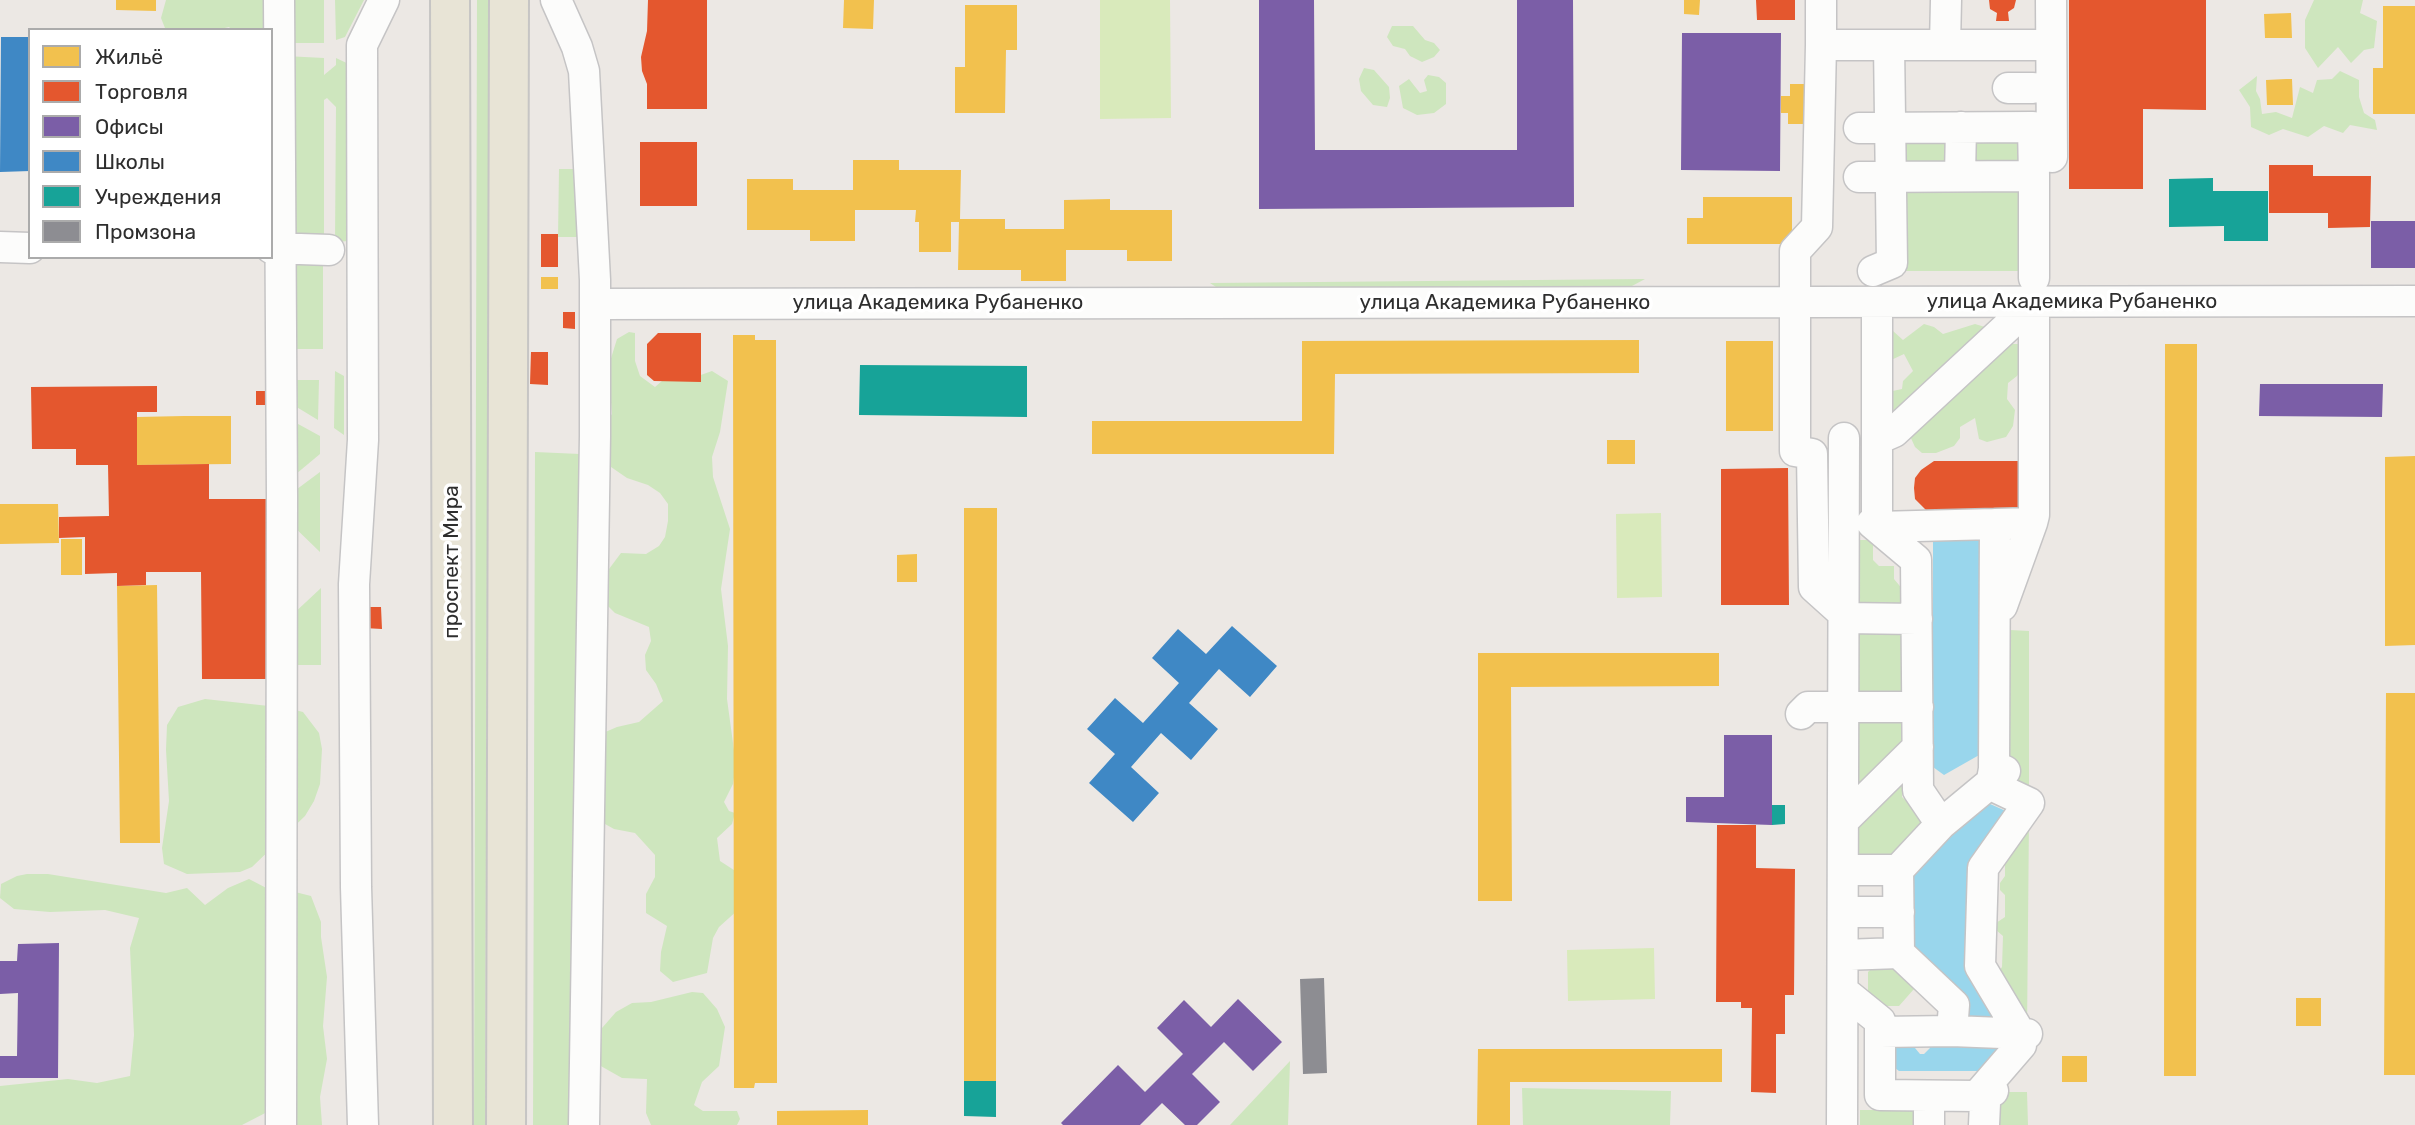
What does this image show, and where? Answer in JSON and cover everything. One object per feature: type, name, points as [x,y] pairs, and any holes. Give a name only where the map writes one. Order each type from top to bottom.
[{"type":"main road","name":"проспект Мира","points":[[450,0],[453,1125]]},
{"type":"main road","points":[[506,1125],[509,0]]},
{"type":"street","points":[[279,0],[275,248],[281,1125]]},
{"type":"street","points":[[363,1125],[356,887],[354,584],[363,440],[362,45],[384,0]]},
{"type":"street","points":[[556,0],[577,47],[584,71],[595,304],[584,1125]]},
{"type":"street","points":[[1821,0],[1817,227],[1795,251],[1795,451],[1812,454],[1845,446],[1878,446],[2034,290]]},
{"type":"street","points":[[1945,45],[1946,0]]},
{"type":"street","points":[[2051,0],[2052,205]]},
{"type":"street","points":[[1821,45],[2051,45]]},
{"type":"street","points":[[1877,276],[1892,263],[1889,45]]},
{"type":"street","points":[[1994,626],[2034,514],[2033,127],[2024,82]]},
{"type":"street","points":[[1960,176],[1961,127]]},
{"type":"street","points":[[1859,128],[2033,127]]},
{"type":"street","points":[[1859,177],[2034,176]]},
{"type":"street","points":[[0,247],[28,248]]},
{"type":"street","points":[[275,248],[329,250]]},
{"type":"street","name":"улица Академика Рубаненко","points":[[595,304],[1795,302],[2034,290],[2129,302],[2415,301]]},
{"type":"street","points":[[1877,313],[1877,527]]},
{"type":"street","points":[[1843,991],[1880,1021],[1881,1102],[1842,1114],[1845,446]]},
{"type":"street","points":[[1812,454],[1814,587],[1844,616],[1917,619]]},
{"type":"street","points":[[1845,500],[1916,560],[1918,790],[1941,824]]},
{"type":"street","points":[[1877,527],[2032,523]]},
{"type":"street","points":[[1995,524],[1994,626],[2002,712],[1994,769],[2029,803],[1983,868],[1980,966],[2024,1039]]},
{"type":"street","points":[[1801,713],[1808,707],[1917,707]]},
{"type":"street","points":[[1844,820],[1918,747]]},
{"type":"street","points":[[1899,953],[1898,870],[1941,824],[2001,775]]},
{"type":"street","points":[[1843,870],[1898,870]]},
{"type":"street","points":[[1843,912],[1899,912]]},
{"type":"street","points":[[1843,955],[1899,953],[1954,1005],[1952,1031],[1985,1070],[1984,1125]]},
{"type":"street","points":[[1880,1032],[1952,1031]]},
{"type":"street","points":[[1880,1096],[1929,1096],[1985,1070],[2024,1039]]},
{"type":"street","points":[[1985,1070],[2024,1039]]},
{"type":"street","points":[[1929,1096],[1929,1125]]},
{"type":"green space","points":[[166,0],[274,0],[265,28],[165,28],[161,18]]},
{"type":"green space","points":[[285,0],[324,0],[324,43],[285,43]]},
{"type":"green space","points":[[335,0],[364,0],[345,37],[336,40]]},
{"type":"green space","points":[[477,0],[489,0],[485,1125],[474,1125]]},
{"type":"green space","points":[[1100,0],[1170,0],[1171,118],[1100,119]]},
{"type":"green space","points":[[2314,0],[2363,0],[2360,13],[2377,21],[2374,48],[2364,50],[2351,63],[2338,47],[2318,68],[2305,48],[2305,20]]},
{"type":"green space","points":[[1392,26],[1413,26],[1425,40],[1434,43],[1440,50],[1434,57],[1422,62],[1410,56],[1405,49],[1393,46],[1387,37]]},
{"type":"green space","points":[[285,56],[324,58],[324,75],[336,65],[336,58],[353,66],[349,241],[335,242],[336,107],[327,98],[324,100],[324,243],[286,243]]},
{"type":"green space","points":[[1364,68],[1374,70],[1389,87],[1387,107],[1373,105],[1361,91],[1359,79]]},
{"type":"green space","points":[[2340,71],[2359,80],[2359,97],[2364,113],[2375,120],[2377,130],[2350,125],[2343,133],[2324,126],[2308,137],[2283,129],[2269,135],[2251,127],[2250,107],[2239,90],[2257,76],[2256,91],[2262,114],[2276,112],[2292,118],[2300,87],[2313,93],[2317,80],[2332,79]]},
{"type":"green space","points":[[1428,75],[1439,77],[1446,83],[1446,104],[1434,113],[1417,115],[1403,108],[1399,86],[1409,79],[1420,93],[1427,91],[1424,80]]},
{"type":"green space","points":[[2025,129],[2026,174],[1974,170],[1974,137]]},
{"type":"green space","points":[[1957,139],[1957,163],[1894,163],[1894,140]]},
{"type":"green space","points":[[559,169],[580,169],[579,237],[558,237]]},
{"type":"green space","points":[[2025,186],[2027,271],[1897,271],[1895,187]]},
{"type":"green space","points":[[287,263],[323,263],[323,349],[287,349]]},
{"type":"green space","points":[[1645,279],[1632,286],[1219,289],[1210,283]]},
{"type":"green space","points":[[1924,324],[1943,334],[1975,324],[1985,327],[1989,336],[2020,344],[2023,367],[2008,383],[2007,399],[2015,410],[2013,426],[2006,437],[1987,442],[1979,439],[1975,418],[1960,427],[1960,438],[1954,446],[1936,453],[1922,453],[1874,395],[1902,389],[1903,381],[1913,371],[1904,354],[1889,361],[1881,343],[1893,331],[1903,340]]},
{"type":"green space","points":[[629,332],[635,333],[635,361],[640,376],[655,387],[670,374],[698,376],[712,371],[728,381],[720,432],[712,457],[713,477],[730,529],[721,589],[728,646],[727,699],[736,765],[733,784],[724,802],[729,811],[735,813],[732,824],[717,838],[720,861],[737,872],[739,909],[719,927],[713,938],[707,973],[673,982],[660,971],[667,926],[646,913],[646,894],[655,877],[655,855],[635,833],[614,829],[596,819],[603,733],[639,722],[663,701],[646,670],[645,655],[651,641],[649,627],[615,613],[603,601],[606,573],[621,553],[646,554],[659,546],[665,537],[668,521],[668,504],[660,493],[648,485],[627,478],[611,467],[608,459],[603,429],[612,414],[608,368],[617,339]]},
{"type":"green space","points":[[335,371],[344,376],[344,435],[334,428]]},
{"type":"green space","points":[[290,380],[319,380],[318,420],[290,403]]},
{"type":"green space","points":[[289,419],[320,436],[320,454],[290,479]]},
{"type":"green space","points":[[535,452],[580,454],[576,1125],[533,1125]]},
{"type":"green space","points":[[320,472],[320,552],[289,522],[289,495]]},
{"type":"green space","points":[[1661,513],[1662,597],[1617,598],[1616,514]]},
{"type":"green space","points":[[1858,540],[1873,540],[1873,560],[1879,566],[1894,566],[1894,579],[1904,591],[1902,797],[1922,816],[1921,838],[1909,850],[1894,850],[1895,864],[1854,856]]},
{"type":"green space","points":[[321,588],[321,665],[292,665],[291,616]]},
{"type":"green space","points":[[2010,630],[2029,631],[2029,794],[2001,780],[2010,770]]},
{"type":"green space","points":[[205,699],[303,712],[319,733],[322,749],[320,784],[314,801],[305,816],[252,867],[240,872],[187,874],[164,864],[162,848],[169,801],[167,725],[178,707]]},
{"type":"green space","points":[[2029,818],[2027,1031],[1995,977],[2002,967],[2003,936],[1996,930],[1996,923],[2005,917],[2005,895],[2000,890],[2000,883],[2005,876],[2005,855]]},
{"type":"green space","points":[[27,874],[48,874],[166,893],[187,888],[205,905],[228,888],[249,879],[276,893],[295,892],[311,896],[321,922],[327,977],[323,1026],[327,1059],[320,1097],[322,1125],[289,1125],[273,1109],[242,1125],[0,1125],[0,1086],[68,1079],[97,1083],[130,1076],[134,1035],[130,948],[139,918],[105,910],[50,912],[14,909],[0,898],[1,884]]},
{"type":"green space","points":[[1654,948],[1655,999],[1568,1001],[1567,950]]},
{"type":"green space","points":[[1880,960],[1894,960],[1894,970],[1907,970],[1914,979],[1914,989],[1899,1006],[1883,1006],[1868,991],[1868,972]]},
{"type":"green space","points":[[692,992],[703,993],[717,1009],[725,1027],[719,1066],[702,1082],[694,1105],[703,1111],[737,1111],[740,1119],[737,1125],[651,1125],[646,1113],[647,1079],[622,1078],[599,1065],[602,1028],[616,1012],[632,1003],[651,1002]]},
{"type":"green space","points":[[1290,1061],[1288,1125],[1230,1125]]},
{"type":"green space","points":[[1522,1088],[1671,1091],[1670,1125],[1523,1125]]},
{"type":"green space","points":[[2001,1092],[2027,1092],[2028,1125],[1989,1125]]},
{"type":"green space","points":[[1860,1110],[1920,1110],[1920,1125],[1860,1125]]},
{"type":"water","points":[[1933,534],[1988,534],[1988,750],[1944,775],[1933,767]]},
{"type":"water","points":[[1979,799],[2008,812],[1970,872],[2009,1024],[1962,1020],[1903,944],[1901,877]]},
{"type":"water","points":[[2011,1041],[1987,1071],[1899,1071],[1895,1068],[1895,1047],[1915,1042],[1915,1048],[1920,1054],[1924,1054],[1930,1048],[1930,1042]]},
{"type":"building: Жильё","points":[[116,0],[156,0],[156,11],[116,10]]},
{"type":"building: Жильё","points":[[844,0],[874,0],[873,29],[843,28]]},
{"type":"building: Жильё","points":[[1684,0],[1700,0],[1699,15],[1684,14]]},
{"type":"building: Жильё","points":[[965,5],[1017,5],[1017,50],[1006,50],[1005,113],[955,113],[955,67],[965,67]]},
{"type":"building: Жильё","points":[[2383,6],[2415,6],[2415,114],[2373,114],[2373,68],[2383,68]]},
{"type":"building: Жильё","points":[[2291,13],[2292,38],[2265,38],[2264,14]]},
{"type":"building: Жильё","points":[[2292,79],[2293,105],[2267,105],[2266,80]]},
{"type":"building: Жильё","points":[[1790,84],[1813,84],[1813,124],[1788,124],[1788,113],[1781,113],[1781,96],[1790,96]]},
{"type":"building: Жильё","points":[[853,160],[899,160],[899,170],[961,170],[960,219],[1005,219],[1005,229],[1064,229],[1064,200],[1110,199],[1110,210],[1172,210],[1172,261],[1127,261],[1127,250],[1066,250],[1066,281],[1021,281],[1021,270],[958,270],[959,222],[951,222],[951,252],[919,252],[919,222],[915,222],[916,210],[855,210],[855,241],[810,241],[810,230],[747,230],[747,179],[793,179],[793,190],[853,190]]},
{"type":"building: Жильё","points":[[1703,197],[1792,197],[1792,244],[1687,244],[1687,218],[1703,218]]},
{"type":"building: Жильё","points":[[541,277],[558,277],[558,289],[541,289]]},
{"type":"building: Жильё","points":[[733,335],[755,335],[755,340],[776,340],[777,1083],[755,1083],[754,1088],[734,1088]]},
{"type":"building: Жильё","points":[[1639,340],[1639,373],[1335,374],[1334,454],[1092,454],[1092,421],[1302,421],[1302,341]]},
{"type":"building: Жильё","points":[[1726,341],[1773,341],[1773,431],[1726,431]]},
{"type":"building: Жильё","points":[[2165,344],[2197,344],[2196,1076],[2164,1076]]},
{"type":"building: Жильё","points":[[231,416],[231,464],[137,465],[137,417]]},
{"type":"building: Жильё","points":[[1607,440],[1635,440],[1635,464],[1607,464]]},
{"type":"building: Жильё","points":[[2415,456],[2415,645],[2385,646],[2385,457]]},
{"type":"building: Жильё","points":[[0,504],[58,504],[59,543],[0,544]]},
{"type":"building: Жильё","points":[[964,508],[997,508],[996,1081],[964,1081]]},
{"type":"building: Жильё","points":[[61,539],[82,539],[82,575],[61,575]]},
{"type":"building: Жильё","points":[[917,554],[917,582],[897,582],[897,555]]},
{"type":"building: Жильё","points":[[157,585],[160,843],[120,843],[117,586]]},
{"type":"building: Жильё","points":[[1478,653],[1719,653],[1719,686],[1511,687],[1512,901],[1478,901]]},
{"type":"building: Жильё","points":[[2386,693],[2415,693],[2415,1075],[2384,1075]]},
{"type":"building: Жильё","points":[[2296,998],[2321,998],[2321,1026],[2296,1026]]},
{"type":"building: Жильё","points":[[1478,1049],[1722,1049],[1722,1082],[1510,1082],[1510,1125],[1477,1125]]},
{"type":"building: Жильё","points":[[2062,1056],[2087,1056],[2087,1082],[2062,1082]]},
{"type":"building: Жильё","points":[[868,1110],[868,1125],[777,1125],[777,1111]]},
{"type":"building: Торговля","points":[[648,0],[707,0],[707,109],[647,109],[647,84],[641,57],[647,31]]},
{"type":"building: Торговля","points":[[1756,0],[1795,0],[1795,20],[1757,20]]},
{"type":"building: Торговля","points":[[1989,0],[2016,0],[2014,8],[2008,12],[2009,21],[1996,21],[1997,13],[1990,9]]},
{"type":"building: Торговля","points":[[2069,0],[2206,0],[2206,110],[2143,109],[2143,189],[2069,189]]},
{"type":"building: Торговля","points":[[640,142],[697,142],[697,206],[640,206]]},
{"type":"building: Торговля","points":[[2269,165],[2313,165],[2313,176],[2371,176],[2370,227],[2328,228],[2328,213],[2269,213]]},
{"type":"building: Торговля","points":[[541,234],[558,234],[558,267],[541,267]]},
{"type":"building: Торговля","points":[[563,312],[575,312],[575,329],[563,328]]},
{"type":"building: Торговля","points":[[658,333],[701,333],[701,382],[654,381],[647,375],[647,344]]},
{"type":"building: Торговля","points":[[531,352],[548,352],[548,385],[530,384]]},
{"type":"building: Торговля","points":[[157,386],[157,412],[137,412],[137,465],[209,464],[209,499],[266,499],[267,679],[202,679],[201,572],[146,572],[146,585],[117,586],[117,573],[85,574],[85,537],[59,538],[59,517],[109,516],[108,465],[76,465],[76,449],[32,449],[31,387]]},
{"type":"building: Торговля","points":[[256,391],[266,391],[266,405],[256,405]]},
{"type":"building: Торговля","points":[[1934,461],[2030,461],[2030,515],[1928,512],[1915,499],[1915,478]]},
{"type":"building: Торговля","points":[[1788,468],[1789,605],[1721,605],[1721,469]]},
{"type":"building: Торговля","points":[[364,607],[381,607],[382,629],[364,628]]},
{"type":"building: Торговля","points":[[1717,825],[1756,825],[1756,868],[1795,869],[1794,995],[1785,995],[1785,1034],[1776,1034],[1776,1093],[1751,1092],[1752,1008],[1741,1008],[1741,1002],[1716,1002]]},
{"type":"building: Офисы","points":[[1259,0],[1314,0],[1315,150],[1517,150],[1517,0],[1573,0],[1574,207],[1259,209]]},
{"type":"building: Офисы","points":[[1682,33],[1781,33],[1780,171],[1681,170]]},
{"type":"building: Офисы","points":[[2371,221],[2415,221],[2415,268],[2371,268]]},
{"type":"building: Офисы","points":[[2260,384],[2383,384],[2382,417],[2259,416]]},
{"type":"building: Офисы","points":[[1724,735],[1772,735],[1772,825],[1686,822],[1686,797],[1724,797]]},
{"type":"building: Офисы","points":[[59,943],[58,1078],[0,1078],[0,1056],[17,1056],[18,993],[0,994],[0,961],[17,961],[18,944]]},
{"type":"building: Офисы","points":[[1238,999],[1282,1042],[1253,1071],[1224,1042],[1192,1074],[1220,1102],[1197,1125],[1185,1125],[1162,1103],[1140,1125],[1061,1123],[1118,1065],[1145,1092],[1183,1054],[1157,1028],[1184,1000],[1211,1027]]},
{"type":"building: Школы","points":[[1,37],[28,37],[28,171],[0,172]]},
{"type":"building: Школы","points":[[1232,626],[1277,666],[1250,697],[1219,669],[1189,703],[1218,729],[1191,760],[1161,733],[1131,767],[1159,793],[1133,822],[1089,783],[1115,754],[1087,729],[1115,698],[1143,723],[1179,683],[1152,658],[1178,629],[1206,654]]},
{"type":"building: Учреждения","points":[[2213,178],[2213,191],[2268,191],[2268,241],[2224,241],[2224,226],[2169,227],[2169,179]]},
{"type":"building: Учреждения","points":[[860,365],[1027,366],[1027,417],[859,415]]},
{"type":"building: Учреждения","points":[[1772,805],[1785,805],[1785,824],[1772,825]]},
{"type":"building: Учреждения","points":[[964,1081],[996,1081],[996,1117],[964,1116]]},
{"type":"building: Промзона","points":[[1324,978],[1327,1073],[1303,1074],[1300,979]]}]
